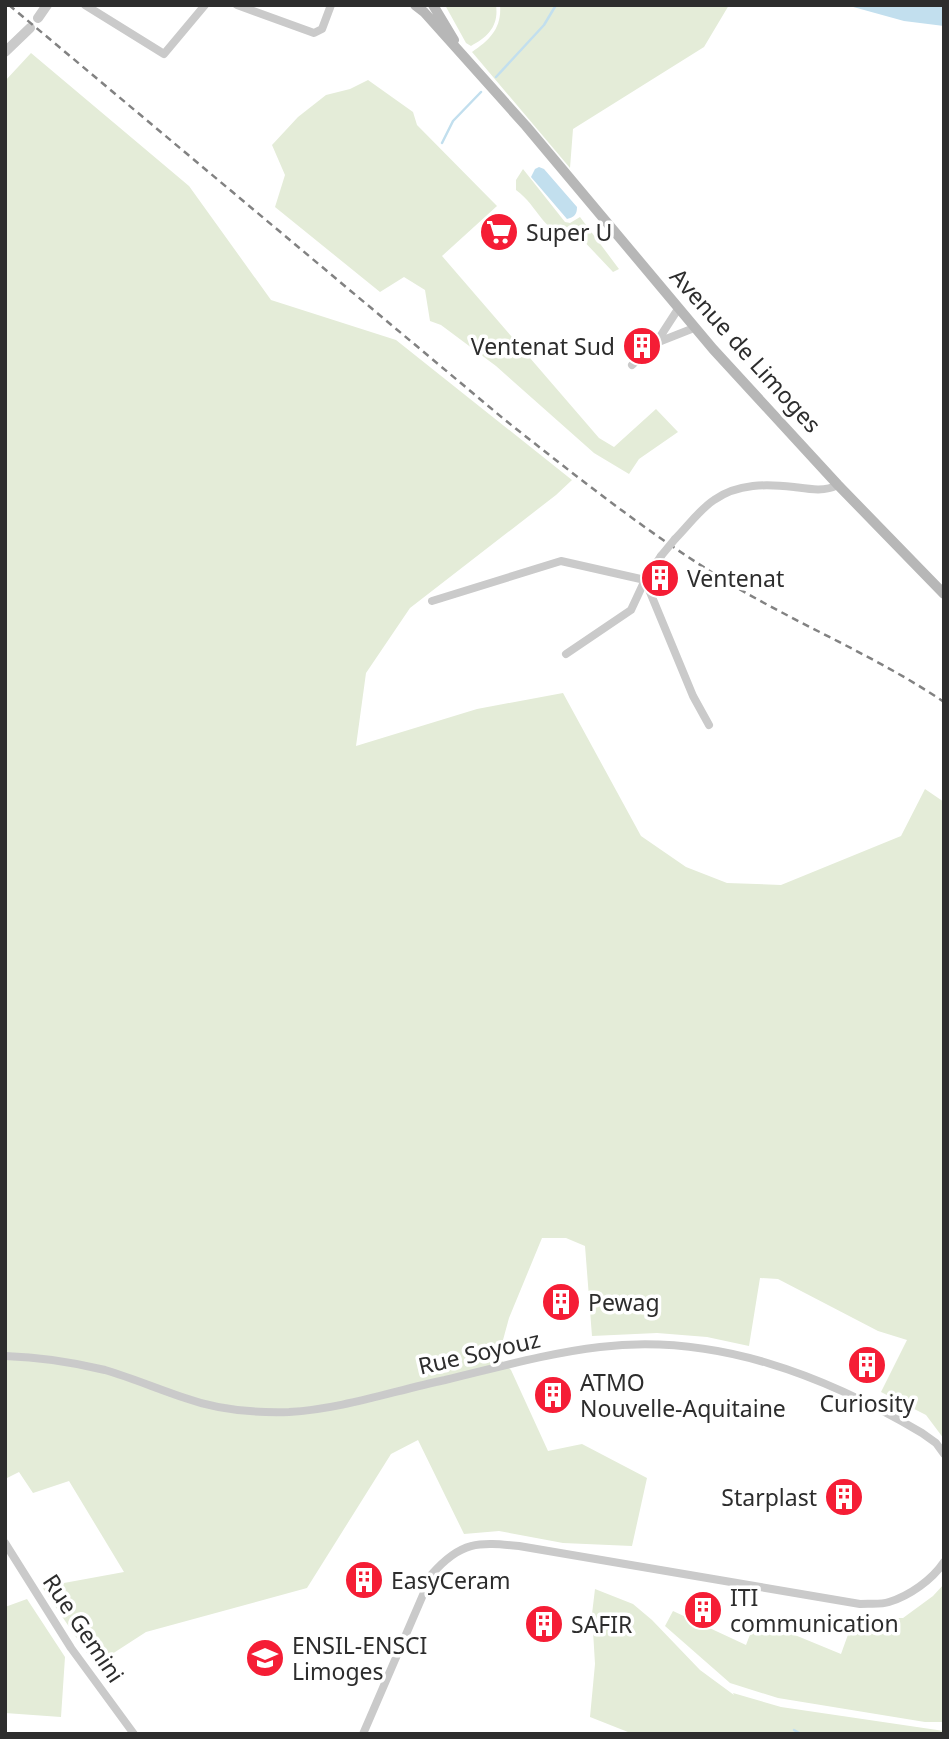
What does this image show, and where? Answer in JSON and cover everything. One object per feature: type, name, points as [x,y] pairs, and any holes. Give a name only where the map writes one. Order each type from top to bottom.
[{"type":"main road","points":[[415,5],[460,51]]},
{"type":"main road","points":[[433,5],[460,51]]},
{"type":"main road","name":"Avenue de Limoges","points":[[460,51],[694,327],[838,485],[944,594]]},
{"type":"street","points":[[38,18],[47,5]]},
{"type":"street","points":[[85,5],[164,54],[205,5]]},
{"type":"street","points":[[236,5],[314,33],[322,29],[331,5]]},
{"type":"street","points":[[5,52],[30,28]]},
{"type":"street","points":[[632,365],[656,343],[678,309]]},
{"type":"street","points":[[656,343],[694,327]]},
{"type":"street","points":[[566,654],[631,610],[661,555],[714,500],[733,491],[764,483],[814,489],[830,489],[838,485]]},
{"type":"street","points":[[432,601],[561,562],[645,580]]},
{"type":"street","points":[[645,580],[693,696],[709,725]]},
{"type":"street","name":"Rue Soyouz","points":[[5,1356],[61,1361],[106,1371],[223,1409],[290,1412],[337,1406],[496,1368],[601,1347],[640,1345],[694,1348],[772,1363],[823,1381],[922,1433],[936,1443],[944,1454]]},
{"type":"street","name":"Rue Gemini","points":[[5,1542],[71,1648],[134,1734]]},
{"type":"street","points":[[363,1734],[432,1574],[447,1556],[484,1542],[860,1604],[888,1602],[914,1590],[936,1573],[944,1562]]},
{"type":"green space","points":[[445,5],[496,5],[494,25],[487,35],[471,46],[466,43]]},
{"type":"green space","points":[[500,5],[729,5],[704,47],[573,129],[570,168],[472,52],[494,33],[499,20]]},
{"type":"green space","points":[[31,53],[189,186],[271,300],[396,340],[572,480],[410,608],[366,673],[356,746],[477,709],[563,693],[641,836],[686,867],[727,883],[781,885],[901,836],[925,789],[944,802],[944,1439],[926,1415],[881,1392],[907,1340],[878,1331],[778,1279],[760,1278],[749,1346],[707,1337],[657,1333],[592,1336],[585,1246],[566,1238],[542,1238],[509,1318],[503,1340],[494,1353],[511,1370],[548,1451],[582,1444],[647,1478],[632,1546],[563,1543],[499,1531],[464,1534],[418,1440],[391,1454],[307,1588],[146,1632],[95,1665],[42,1587],[124,1572],[69,1481],[33,1493],[19,1472],[5,1479],[5,81]]},
{"type":"green space","points":[[368,80],[413,112],[417,125],[497,206],[442,256],[599,438],[614,447],[656,409],[678,432],[639,459],[629,474],[594,453],[496,366],[441,325],[430,321],[425,290],[404,277],[380,292],[275,207],[285,175],[272,145],[298,117],[326,95],[350,89]]},
{"type":"green space","points":[[523,169],[565,222],[570,223],[580,217],[619,269],[613,272],[579,236],[567,236],[543,221],[516,190],[516,180]]},
{"type":"green space","points":[[944,1584],[944,1722],[925,1722],[778,1698],[730,1683],[665,1626],[673,1611],[746,1645],[756,1619],[841,1654],[854,1618],[903,1618],[933,1596]]},
{"type":"green space","points":[[595,1589],[633,1604],[700,1670],[734,1695],[733,1693],[781,1707],[944,1731],[944,1734],[633,1734],[590,1717],[595,1664],[592,1614]]},
{"type":"green space","points":[[27,1599],[65,1657],[61,1717],[5,1713],[5,1607]]},
{"type":"water","points":[[846,5],[944,5],[944,26],[904,21]]},
{"type":"water","points":[[539,167],[544,169],[577,207],[573,216],[567,219],[531,177]]},
{"type":"waterway","points":[[496,77],[544,25],[556,5]]},
{"type":"waterway","points":[[442,143],[453,121],[481,92]]},
{"type":"waterway","points":[[794,1730],[801,1734]]},
{"type":"railway","points":[[9,5],[505,420],[614,505],[729,583],[892,670],[944,702]]},
{"type":"place","name":"Super U","points":[[499,232]]},
{"type":"place","name":"Ventenat Sud","points":[[642,346]]},
{"type":"place","name":"Ventenat","points":[[660,578]]},
{"type":"place","name":"Pewag","points":[[561,1302]]},
{"type":"place","name":"Curiosity","points":[[867,1365]]},
{"type":"place","name":"ATMO Nouvelle-Aquitaine","points":[[553,1395]]},
{"type":"place","name":"Starplast","points":[[844,1497]]},
{"type":"place","name":"EasyCeram","points":[[364,1580]]},
{"type":"place","name":"ITI communication","points":[[703,1610]]},
{"type":"place","name":"SAFIR","points":[[544,1624]]},
{"type":"place","name":"ENSIL-ENSCI Limoges","points":[[265,1658]]}]
